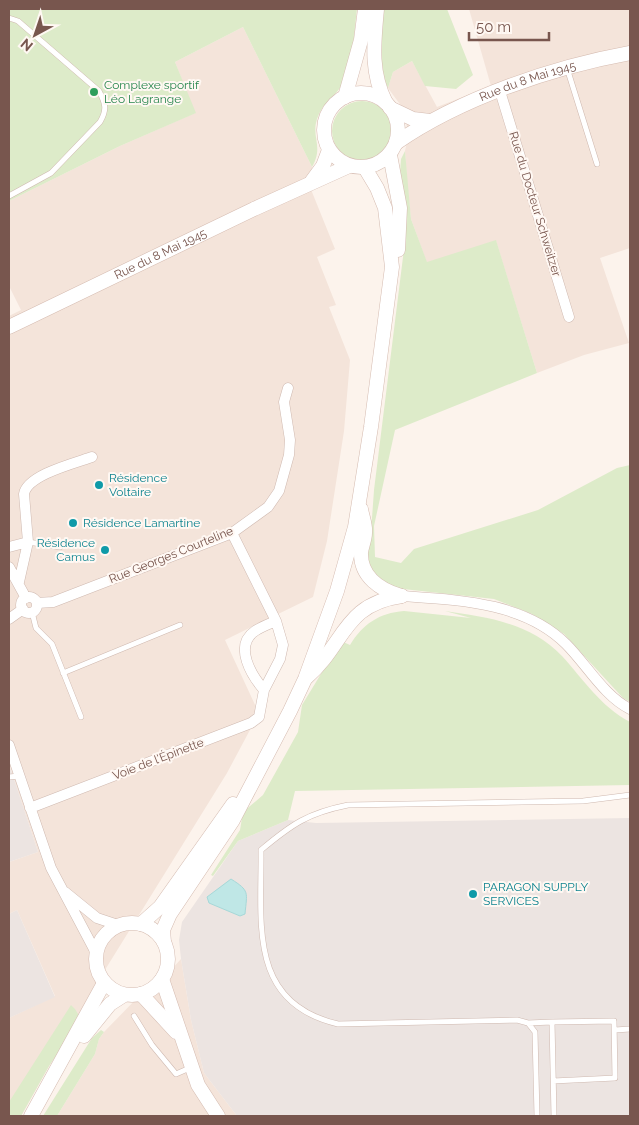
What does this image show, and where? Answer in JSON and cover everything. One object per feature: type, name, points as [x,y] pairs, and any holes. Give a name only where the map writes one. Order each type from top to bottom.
[{"type":"main road","points":[[345,97],[359,48],[365,9]]},
{"type":"main road","points":[[164,942],[152,928],[141,924],[118,925],[106,933],[96,953],[96,966],[104,983],[124,994],[141,994],[152,989],[162,979],[168,957],[163,930],[170,914],[233,820],[305,680],[337,591],[355,527],[392,268],[399,245],[400,208],[393,149],[398,124],[379,90],[373,66],[377,9]]},
{"type":"main road","name":"Rue du 8 Mai 1945","points":[[393,149],[430,121],[500,91],[567,67],[630,53]]},
{"type":"main road","points":[[393,149],[378,164],[365,168],[349,166],[336,159],[329,150],[323,130],[331,107],[345,97],[360,92],[377,97],[388,106],[413,119],[430,121]]},
{"type":"main road","points":[[312,181],[323,166],[329,150]]},
{"type":"main road","name":"Rue du 8 Mai 1945","points":[[9,327],[312,181],[349,166]]},
{"type":"main road","points":[[365,168],[377,188],[385,208],[390,235],[392,268]]},
{"type":"main road","points":[[359,501],[366,531],[361,553],[366,571],[377,584],[388,592],[402,596]]},
{"type":"main road","points":[[305,680],[323,663],[339,636],[360,611],[377,602],[402,596]]},
{"type":"main road","points":[[141,924],[160,907],[228,810],[254,778]]},
{"type":"main road","points":[[162,979],[192,1067],[205,1098],[218,1116]]},
{"type":"main road","points":[[31,1116],[104,983]]},
{"type":"main road","points":[[67,1052],[91,1028],[110,1004],[124,994]]},
{"type":"main road","points":[[141,994],[182,1038]]},
{"type":"street","name":"Rue du Docteur Schweitzer","points":[[500,91],[570,317]]},
{"type":"street","name":"Rue Georges Courteline","points":[[9,619],[31,608],[53,602],[232,533],[268,506],[279,491],[288,455],[289,431],[284,402],[288,388]]},
{"type":"street","points":[[18,582],[28,542],[24,494],[26,486],[35,479],[92,457]]},
{"type":"street","name":"Voie de l'Épinette","points":[[30,808],[251,723],[261,714],[264,690],[283,652],[282,636],[232,533]]},
{"type":"street","points":[[9,547],[28,542]]},
{"type":"street","points":[[9,568],[26,598],[31,598],[31,608]]},
{"type":"street","points":[[402,596],[455,599],[484,604],[511,611],[536,623],[566,644],[612,696],[630,709]]},
{"type":"street","points":[[264,690],[253,677],[246,656],[245,644],[254,631],[276,621]]},
{"type":"street","points":[[9,745],[14,776],[30,808],[52,868],[96,953]]},
{"type":"street","points":[[65,892],[97,918],[118,925]]},
{"type":"lane","points":[[9,18],[18,21],[99,91],[105,103],[105,112],[100,122],[51,172],[9,196]]},
{"type":"lane","points":[[567,67],[597,164]]},
{"type":"lane","points":[[28,542],[60,547]]},
{"type":"lane","points":[[31,608],[36,628],[52,644],[81,717]]},
{"type":"lane","points":[[63,673],[180,625]]},
{"type":"lane","points":[[553,1081],[615,1078],[614,1021],[528,1023],[517,1020],[338,1024],[322,1020],[305,1012],[281,990],[270,973],[262,947],[261,850],[304,817],[348,805],[583,800],[630,795]]},
{"type":"lane","points":[[134,1016],[152,1046],[176,1074],[192,1067]]},
{"type":"lane","points":[[552,1022],[554,1116]]},
{"type":"lane","points":[[528,1023],[536,1032],[537,1116]]},
{"type":"lane","points":[[615,1030],[630,1029]]},
{"type":"shaded area","points":[[469,9],[630,9],[630,248],[600,258],[629,343],[584,355],[537,373],[496,241],[427,263],[411,219],[405,151],[408,137],[406,121],[402,107],[388,88],[393,72],[412,61],[437,107],[491,86]]},
{"type":"shaded area","points":[[243,27],[312,167],[312,192],[335,249],[317,257],[336,305],[329,307],[350,360],[344,431],[327,541],[313,597],[225,640],[262,720],[251,728],[227,773],[95,986],[81,1019],[49,1066],[21,1116],[9,1116],[9,1018],[55,996],[17,910],[9,914],[9,862],[38,852],[9,764],[9,316],[21,310],[9,286],[9,201],[120,146],[195,113],[175,62]]},
{"type":"shaded area","points":[[9,764],[38,852],[9,862]]},
{"type":"shaded area","points":[[630,818],[630,1116],[237,1116],[204,1073],[191,1020],[179,940],[182,922],[238,841],[288,820],[316,823]]},
{"type":"shaded area","points":[[17,910],[55,997],[9,1018],[9,914]]},
{"type":"shaded area","points":[[181,959],[191,1020],[204,1073],[237,1116],[57,1116],[95,1054],[99,1039],[104,1032],[141,994],[157,985]]},
{"type":"green space","name":"Complexe sportif Léo Lagrange","points":[[9,9],[357,9],[349,68],[339,90],[319,113],[315,132],[317,153],[312,167],[243,27],[175,62],[196,113],[120,146],[9,201]]},
{"type":"green space","points":[[381,9],[447,9],[473,75],[456,89],[425,86],[412,61],[393,72],[388,88],[381,73]]},
{"type":"green space","points":[[362,101],[374,103],[387,114],[392,131],[390,143],[379,156],[362,161],[350,159],[337,148],[332,131],[334,119],[345,106]]},
{"type":"green space","points":[[405,151],[411,219],[427,262],[496,240],[537,373],[395,430],[374,526],[375,557],[401,563],[414,549],[538,510],[617,468],[630,465],[630,702],[623,698],[564,634],[532,614],[494,599],[394,588],[373,577],[366,553],[372,518],[406,233],[400,173],[401,159]]},
{"type":"green space","points":[[404,611],[471,618],[445,611],[492,619],[522,629],[550,645],[601,701],[630,722],[630,785],[295,791],[288,820],[238,841],[213,876],[211,875],[240,830],[243,812],[263,795],[298,732],[302,705],[341,641],[350,645],[360,631],[372,621],[387,614]]},
{"type":"green space","points":[[71,1005],[81,1019],[49,1066],[21,1116],[9,1116],[9,1102]]},
{"type":"green space","points":[[101,1030],[104,1032],[99,1039],[95,1054],[57,1116],[43,1116],[92,1038]]},
{"type":"water","points":[[231,879],[241,886],[246,893],[245,914],[240,916],[209,903],[207,897]]},
{"type":"place","name":"Complexe sportif Léo Lagrange","points":[[94,92]]},
{"type":"place","name":"Résidence Voltaire","points":[[99,485]]},
{"type":"place","name":"Résidence Lamartine","points":[[73,523]]},
{"type":"place","name":"Résidence Camus","points":[[105,550]]},
{"type":"place","name":"PARAGON SUPPLY SERVICES","points":[[473,894]]}]
